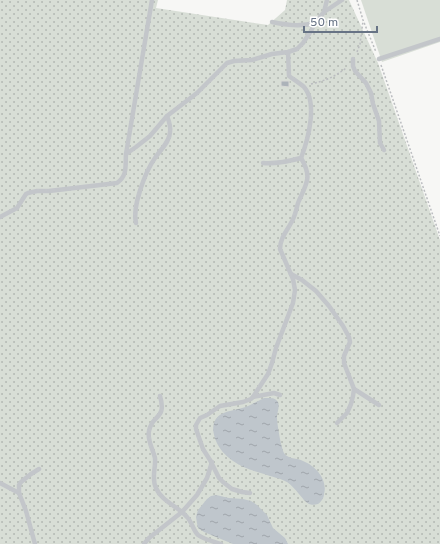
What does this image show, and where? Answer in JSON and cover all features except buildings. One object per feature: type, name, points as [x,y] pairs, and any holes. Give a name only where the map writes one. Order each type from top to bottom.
[{"type":"lane","points":[[0,217],[16,208],[28,193],[117,183],[122,179],[125,173],[126,154],[152,0]]},
{"type":"lane","points":[[324,12],[327,0]]},
{"type":"lane","points":[[126,154],[150,136],[167,116],[197,93],[227,63],[252,60],[297,49],[303,43],[315,23],[324,12],[342,0]]},
{"type":"lane","points":[[272,22],[305,25],[315,23]]},
{"type":"lane","points":[[379,59],[440,39]]},
{"type":"lane","points":[[253,397],[268,374],[293,303],[293,279],[280,249],[280,245],[283,236],[295,216],[298,202],[308,181],[307,170],[302,158],[307,137],[311,107],[310,100],[304,87],[289,76],[288,52]]},
{"type":"lane","points":[[353,60],[353,66],[366,83],[372,94],[378,121],[380,143],[384,150]]},
{"type":"lane","points":[[136,223],[135,219],[138,200],[145,179],[154,160],[168,139],[170,124],[167,116]]},
{"type":"lane","points":[[263,162],[272,164],[282,163],[302,158]]},
{"type":"lane","points":[[290,273],[316,291],[329,306],[346,332],[350,342],[344,356],[344,363],[354,389],[354,396],[349,409],[337,424]]},
{"type":"lane","points":[[354,389],[379,405]]},
{"type":"lane","points":[[250,493],[232,489],[219,478],[212,462],[202,449],[196,430],[196,424],[198,419],[220,406],[243,402],[253,397],[274,393],[280,395]]},
{"type":"lane","points":[[160,396],[163,406],[162,411],[151,425],[148,438],[155,458],[153,475],[156,489],[161,496],[187,517],[197,534],[203,538],[221,544]]},
{"type":"lane","points":[[144,544],[149,538],[182,512],[197,495],[204,486],[212,462]]},
{"type":"lane","points":[[36,544],[26,511],[18,493],[21,482],[38,469]]},
{"type":"lane","points":[[0,483],[18,493]]},
{"type":"path","points":[[356,0],[379,59],[440,236]]},
{"type":"path","points":[[304,87],[334,77],[347,67],[353,60],[360,44],[363,20]]},
{"type":"shaded area","points":[[0,0],[158,0],[156,8],[268,25],[285,10],[287,0],[349,0],[378,63],[440,240],[440,544],[0,544]]},
{"type":"shaded area","points":[[361,0],[440,0],[440,42],[382,62]]},
{"type":"water","points":[[264,398],[277,400],[279,404],[277,417],[280,441],[285,455],[308,463],[320,474],[323,479],[325,489],[324,495],[318,504],[309,504],[287,482],[236,463],[224,453],[216,441],[213,425],[219,416],[226,412],[248,406]]},
{"type":"water","points":[[216,495],[243,499],[251,501],[257,505],[267,515],[273,528],[285,538],[288,544],[233,544],[198,528],[196,517],[198,510],[207,499]]}]
